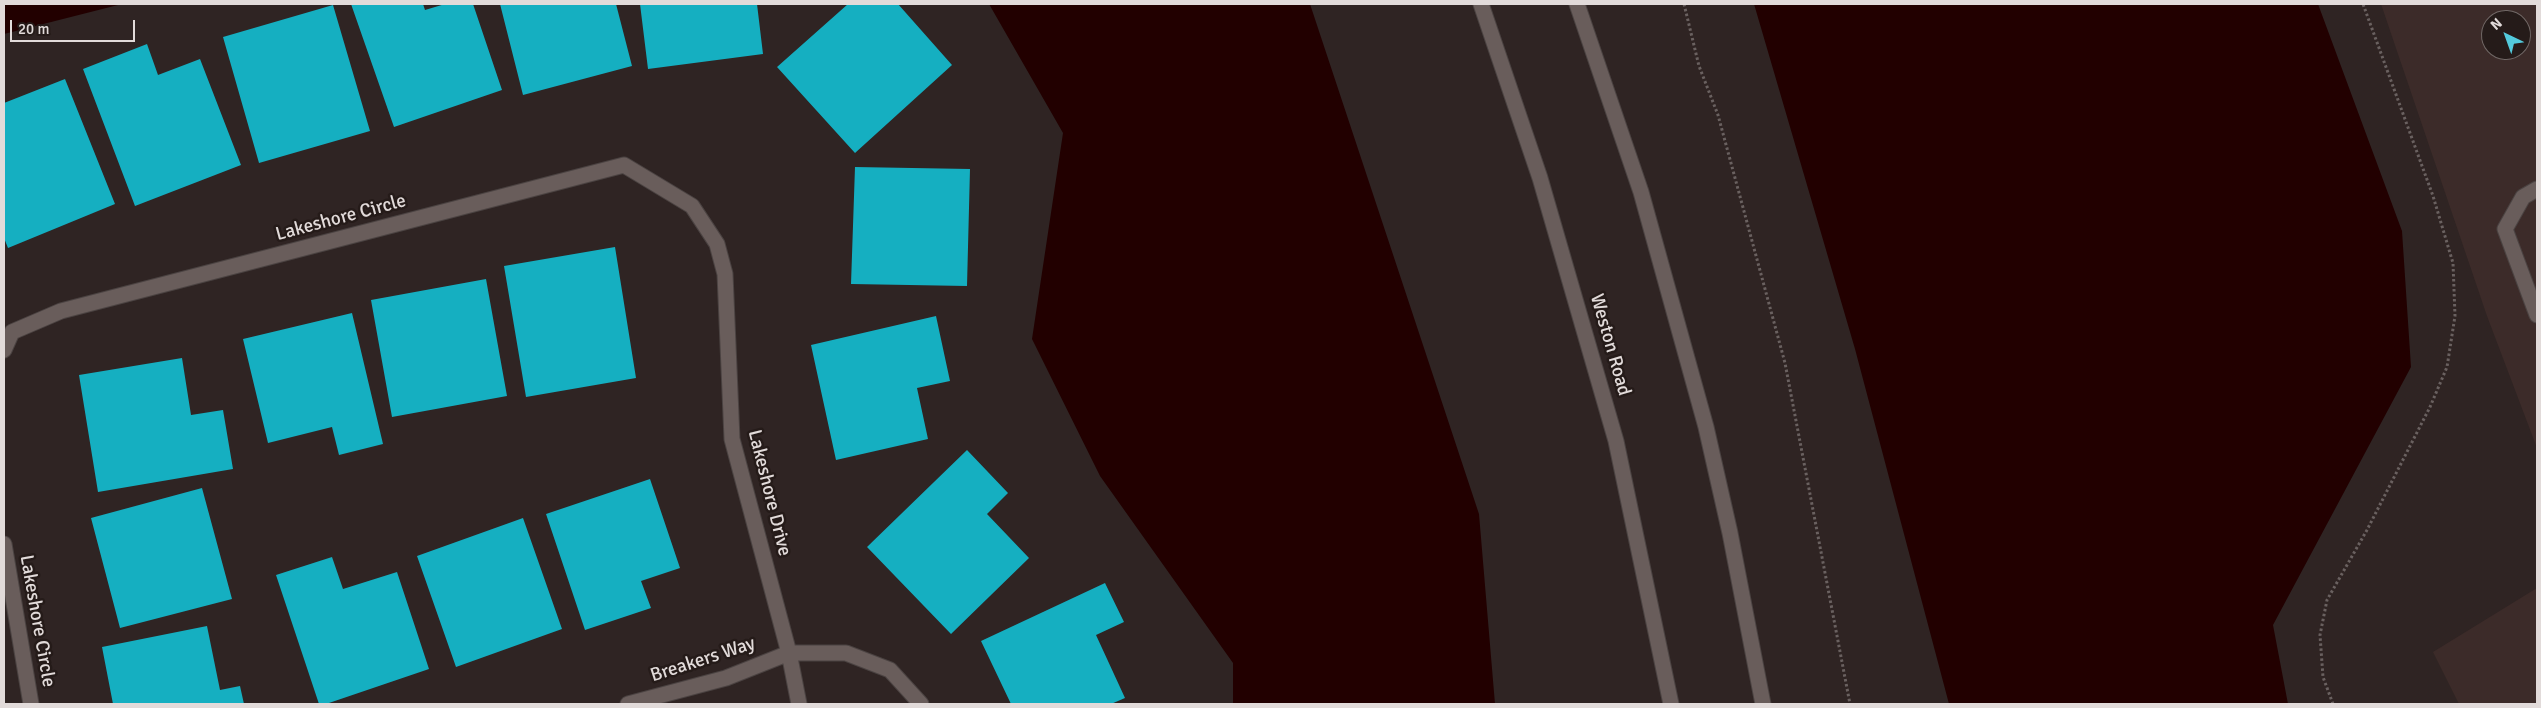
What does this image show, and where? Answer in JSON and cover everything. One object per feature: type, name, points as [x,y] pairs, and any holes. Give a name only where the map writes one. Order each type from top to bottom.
[{"type":"street","name":"Weston Road","points":[[1481,4],[1540,178],[1616,441],[1671,704]]},
{"type":"street","points":[[1577,4],[1640,192],[1706,427],[1730,532],[1763,704]]},
{"type":"street","name":"Lakeshore Circle","points":[[4,350],[12,332],[61,311],[624,165],[692,206]]},
{"type":"street","points":[[2537,189],[2523,197],[2505,229],[2537,315]]},
{"type":"street","name":"Lakeshore Drive","points":[[692,206],[717,244],[726,274],[732,439],[789,653],[799,704]]},
{"type":"street","name":"Lakeshore Circle","points":[[4,544],[31,704]]},
{"type":"street","points":[[789,653],[846,653],[890,670],[921,704]]},
{"type":"street","name":"Breakers Way","points":[[628,704],[726,678],[789,653]]},
{"type":"path","points":[[1684,4],[1699,66],[1723,134],[1785,363],[1850,704]]},
{"type":"path","points":[[2333,704],[2323,677],[2320,635],[2327,600],[2367,530],[2430,407],[2447,367],[2455,316],[2454,263],[2433,196],[2363,4]]},
{"type":"shaded area","points":[[4,4],[122,4],[4,34]]},
{"type":"shaded area","points":[[989,4],[1310,4],[1479,514],[1495,704],[1233,704],[1233,663],[1100,476],[1032,339],[1063,133]]},
{"type":"shaded area","points":[[1754,4],[2318,4],[2402,231],[2411,367],[2273,625],[2288,704],[1949,704],[1855,349]]},
{"type":"shaded area","points":[[2381,4],[2537,4],[2537,448],[2487,316]]},
{"type":"shaded area","points":[[2537,588],[2537,704],[2459,704],[2433,652]]},
{"type":"building","points":[[351,4],[423,4],[425,10],[445,4],[473,4],[502,90],[394,127]]},
{"type":"building","points":[[500,4],[616,4],[632,66],[523,95]]},
{"type":"building","points":[[640,4],[757,4],[763,54],[648,69]]},
{"type":"building","points":[[848,4],[898,4],[952,65],[855,153],[777,67]]},
{"type":"building","points":[[333,5],[370,131],[259,163],[223,37]]},
{"type":"building","points":[[147,44],[158,75],[200,59],[241,165],[135,206],[83,69]]},
{"type":"building","points":[[65,79],[115,204],[8,248],[4,238],[4,103]]},
{"type":"building","points":[[855,167],[970,169],[967,286],[851,284]]},
{"type":"building","points":[[615,247],[636,378],[526,397],[504,266]]},
{"type":"building","points":[[486,279],[507,396],[392,417],[371,300]]},
{"type":"building","points":[[352,313],[383,444],[339,455],[332,427],[268,443],[243,339]]},
{"type":"building","points":[[936,316],[950,381],[917,388],[928,439],[836,460],[811,345]]},
{"type":"building","points":[[182,358],[191,415],[223,410],[233,469],[98,492],[79,375]]},
{"type":"building","points":[[967,450],[1008,493],[987,514],[1029,558],[951,634],[867,547]]},
{"type":"building","points":[[650,479],[680,568],[641,581],[651,608],[585,630],[546,514]]},
{"type":"building","points":[[202,488],[232,599],[120,628],[91,518]]},
{"type":"building","points":[[523,518],[562,629],[456,667],[417,556]]},
{"type":"building","points":[[332,557],[343,589],[397,572],[429,669],[326,704],[319,704],[276,575]]},
{"type":"building","points":[[1105,583],[1124,622],[1096,635],[1125,698],[1111,704],[1011,704],[981,641]]},
{"type":"building","points":[[207,626],[220,690],[240,686],[244,704],[113,704],[102,647]]}]
